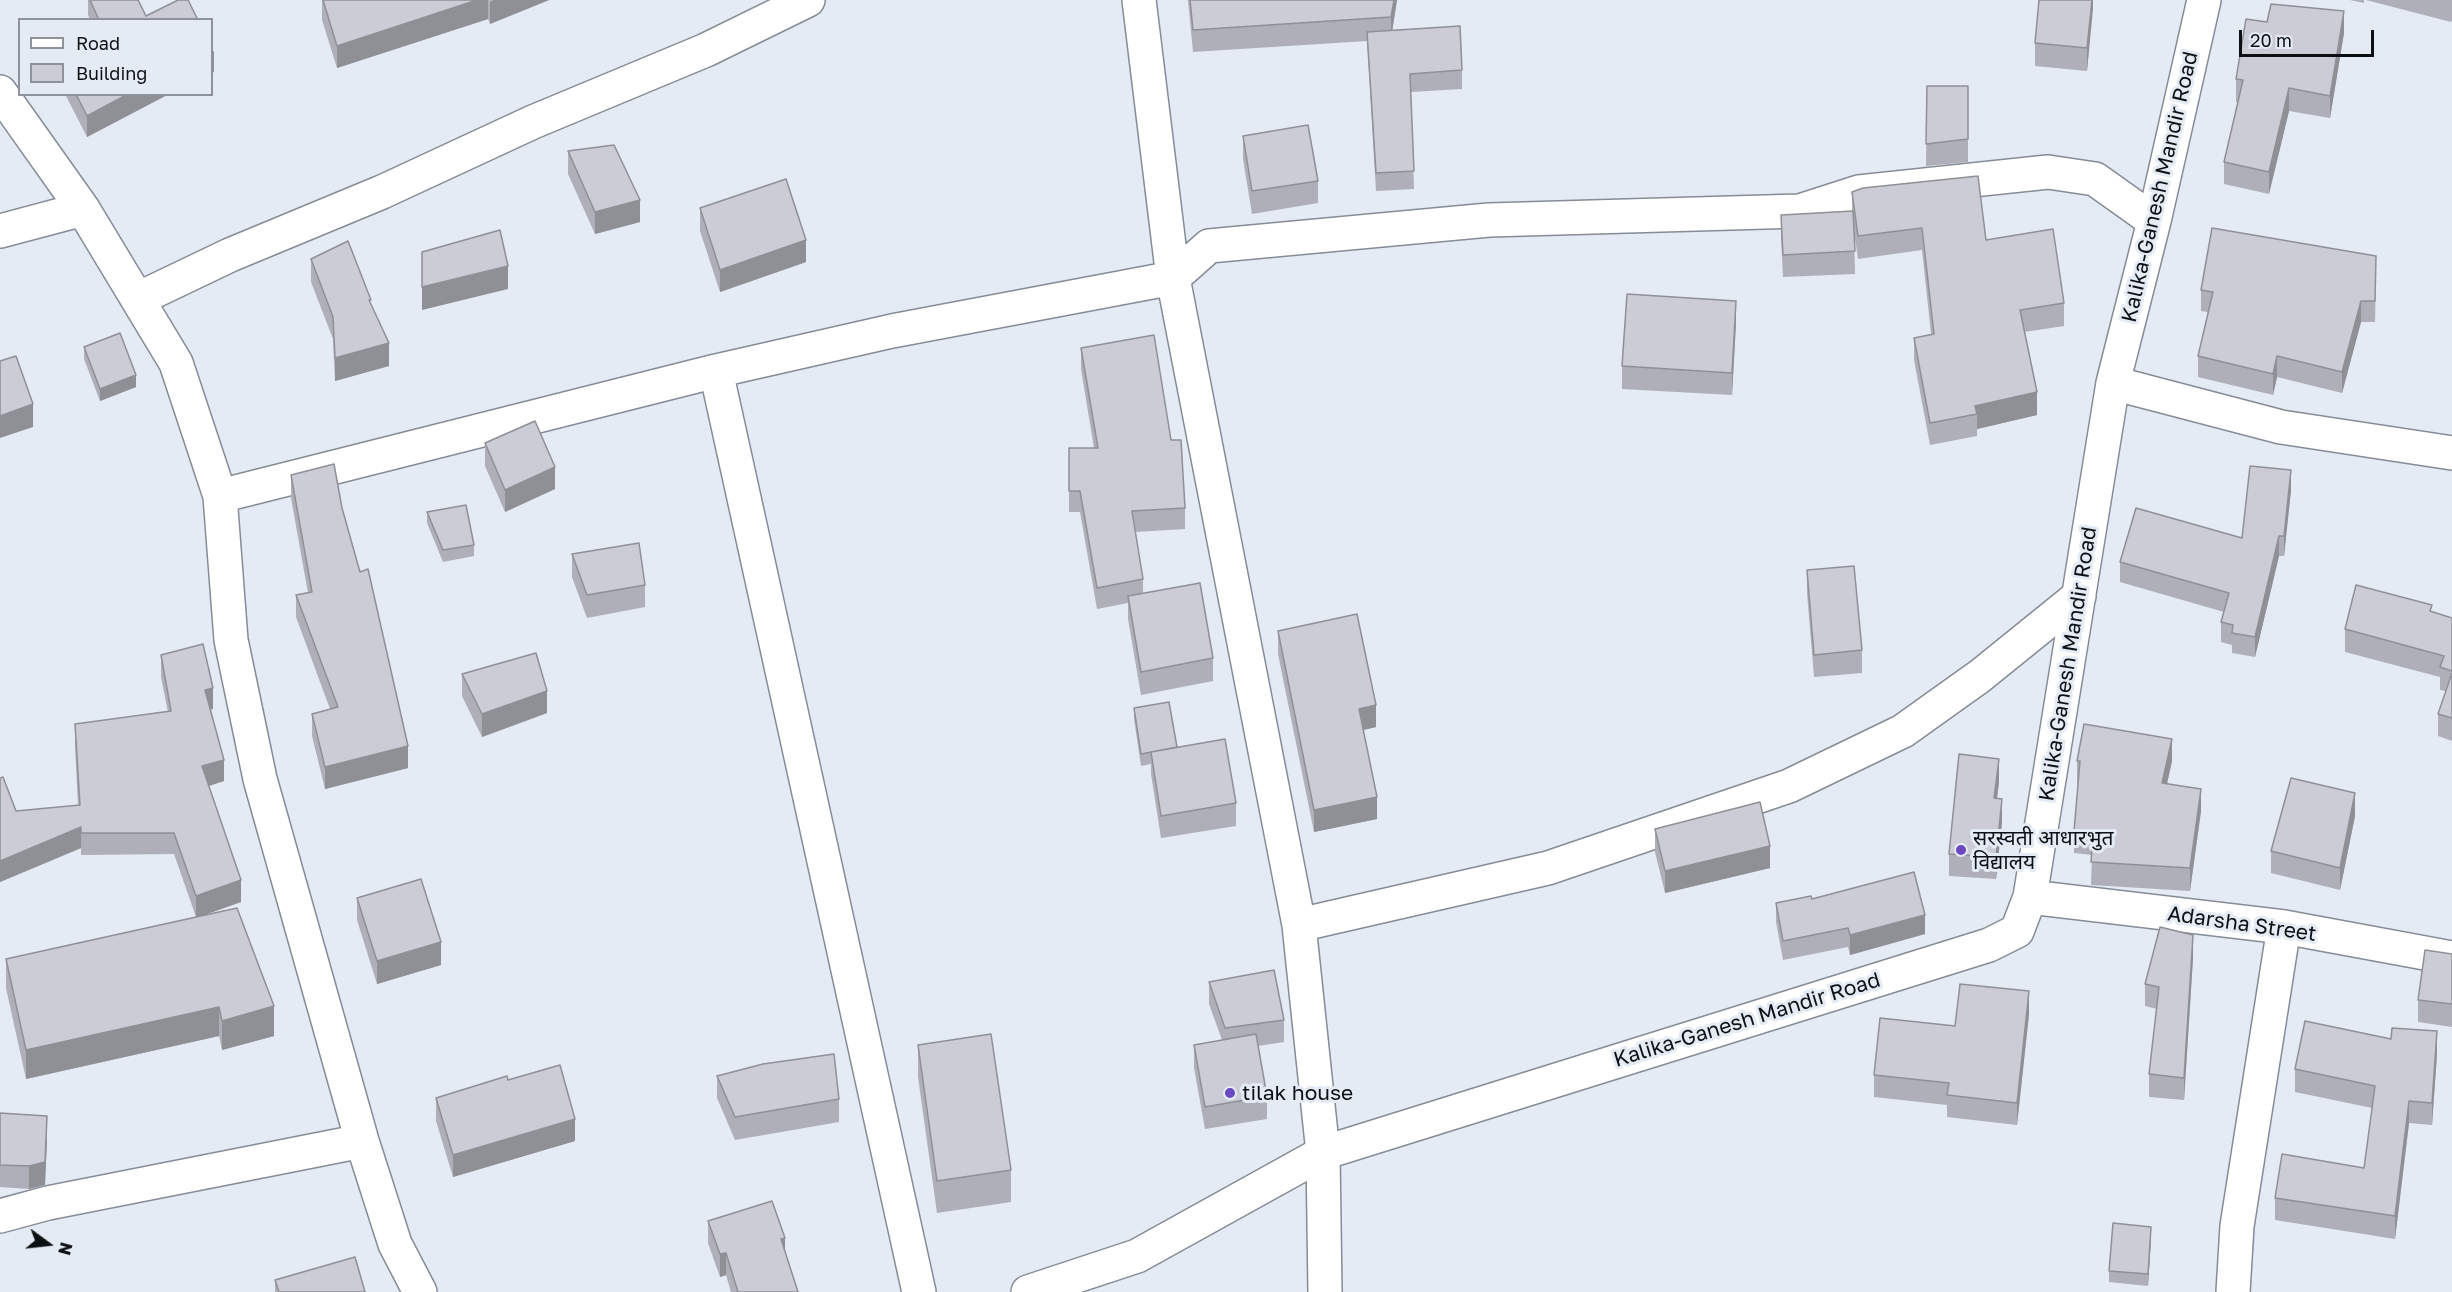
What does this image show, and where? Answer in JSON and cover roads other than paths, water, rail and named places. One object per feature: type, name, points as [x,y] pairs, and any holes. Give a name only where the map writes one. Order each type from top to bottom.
[{"type":"street","points":[[138,299],[230,255],[382,192],[533,122],[706,51],[808,0]]},
{"type":"street","points":[[1139,0],[1173,278],[1299,925],[1323,1153],[1325,1292]]},
{"type":"street","name":"Kalika-Ganesh Mandir Road","points":[[1028,1292],[1137,1256],[1323,1153],[1989,945],[2017,931],[2030,897],[2113,383],[2154,221],[2204,0]]},
{"type":"street","points":[[0,92],[83,209],[176,363],[220,496],[231,640],[260,779],[362,1141],[395,1244],[420,1292]]},
{"type":"street","points":[[220,496],[716,370],[892,331],[1173,278],[1209,246],[1489,220],[1800,211],[1859,192],[2048,172],[2095,179],[2154,221]]},
{"type":"street","points":[[0,231],[83,209]]},
{"type":"street","points":[[716,370],[919,1292]]},
{"type":"street","points":[[2113,383],[2281,427],[2452,453]]},
{"type":"street","points":[[1299,925],[1548,868],[1789,786],[1903,731],[1980,676],[2079,596]]},
{"type":"street","name":"Adarsha Street","points":[[2030,897],[2284,927],[2452,958]]},
{"type":"street","points":[[2233,1292],[2237,1226],[2284,927]]},
{"type":"street","points":[[0,1216],[48,1203],[362,1141]]},
{"type":"place","name":"सरस्वती आधारभुत विद्यालय","points":[[1961,850]]},
{"type":"place","name":"tilak house","points":[[1230,1093]]}]
